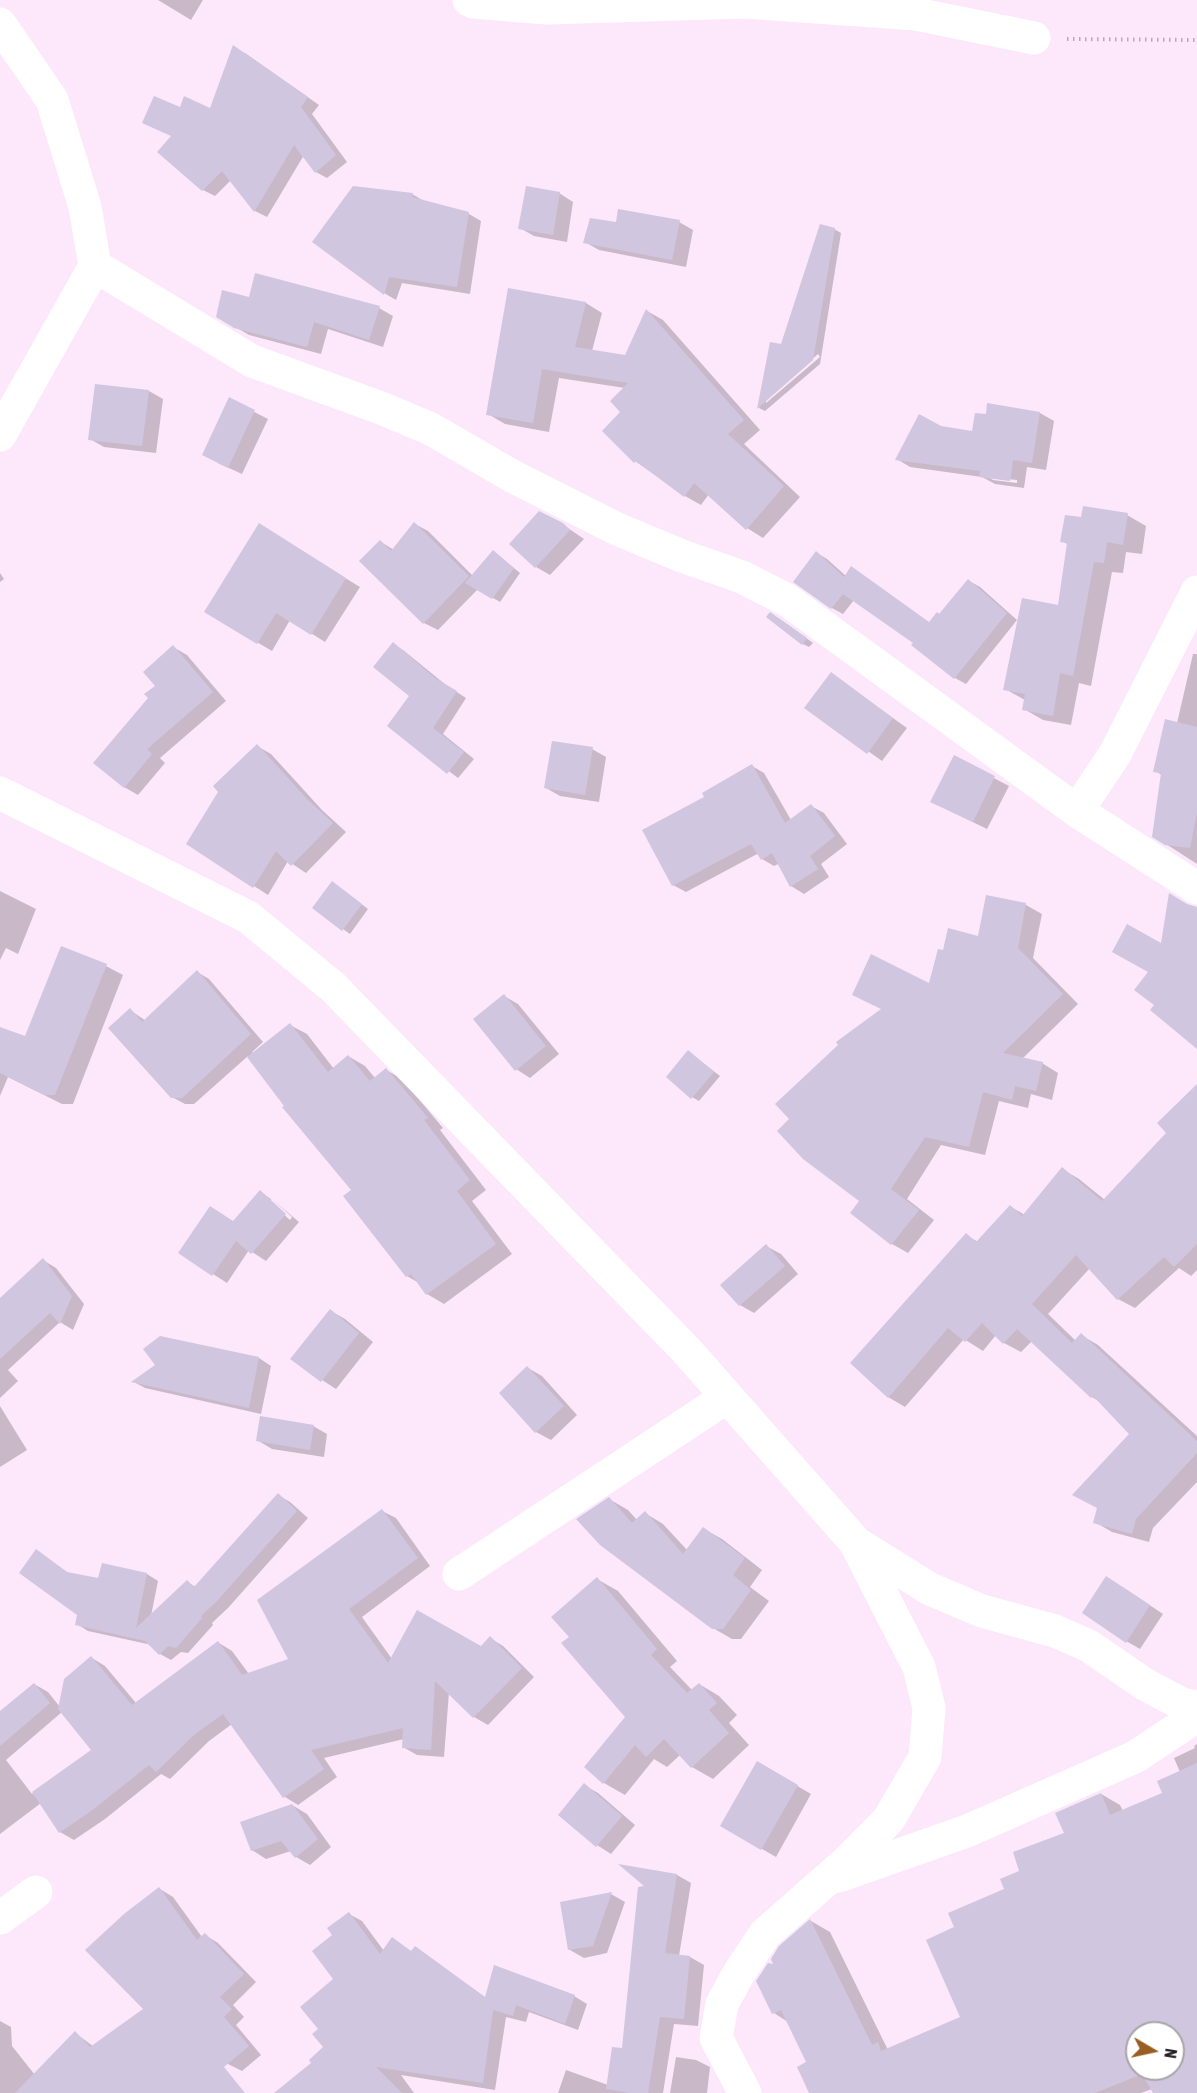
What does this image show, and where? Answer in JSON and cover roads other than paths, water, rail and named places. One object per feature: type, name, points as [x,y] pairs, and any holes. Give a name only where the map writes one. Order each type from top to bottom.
[{"type":"street","points":[[469,0],[547,8],[745,2],[916,14],[1034,38]]},
{"type":"street","points":[[0,24],[52,100],[85,207],[95,266],[0,435]]},
{"type":"street","points":[[95,266],[252,361],[381,408],[431,429],[512,476],[617,529],[682,556],[742,577],[788,600],[1077,811],[1197,888]]},
{"type":"street","points":[[1077,811],[1115,754],[1197,592]]},
{"type":"street","points":[[0,793],[248,917],[333,987],[686,1350],[856,1542],[919,1667],[928,1707],[925,1757],[889,1819],[848,1861],[765,1934],[722,2004],[716,2038],[745,2093]]},
{"type":"street","points":[[459,1574],[727,1397]]},
{"type":"street","points":[[856,1542],[930,1589],[982,1611],[1055,1631],[1089,1646],[1146,1685],[1182,1704],[1197,1707]]},
{"type":"street","points":[[826,1880],[967,1831],[1135,1757],[1197,1716]]},
{"type":"street","points":[[0,1918],[36,1892]]}]
